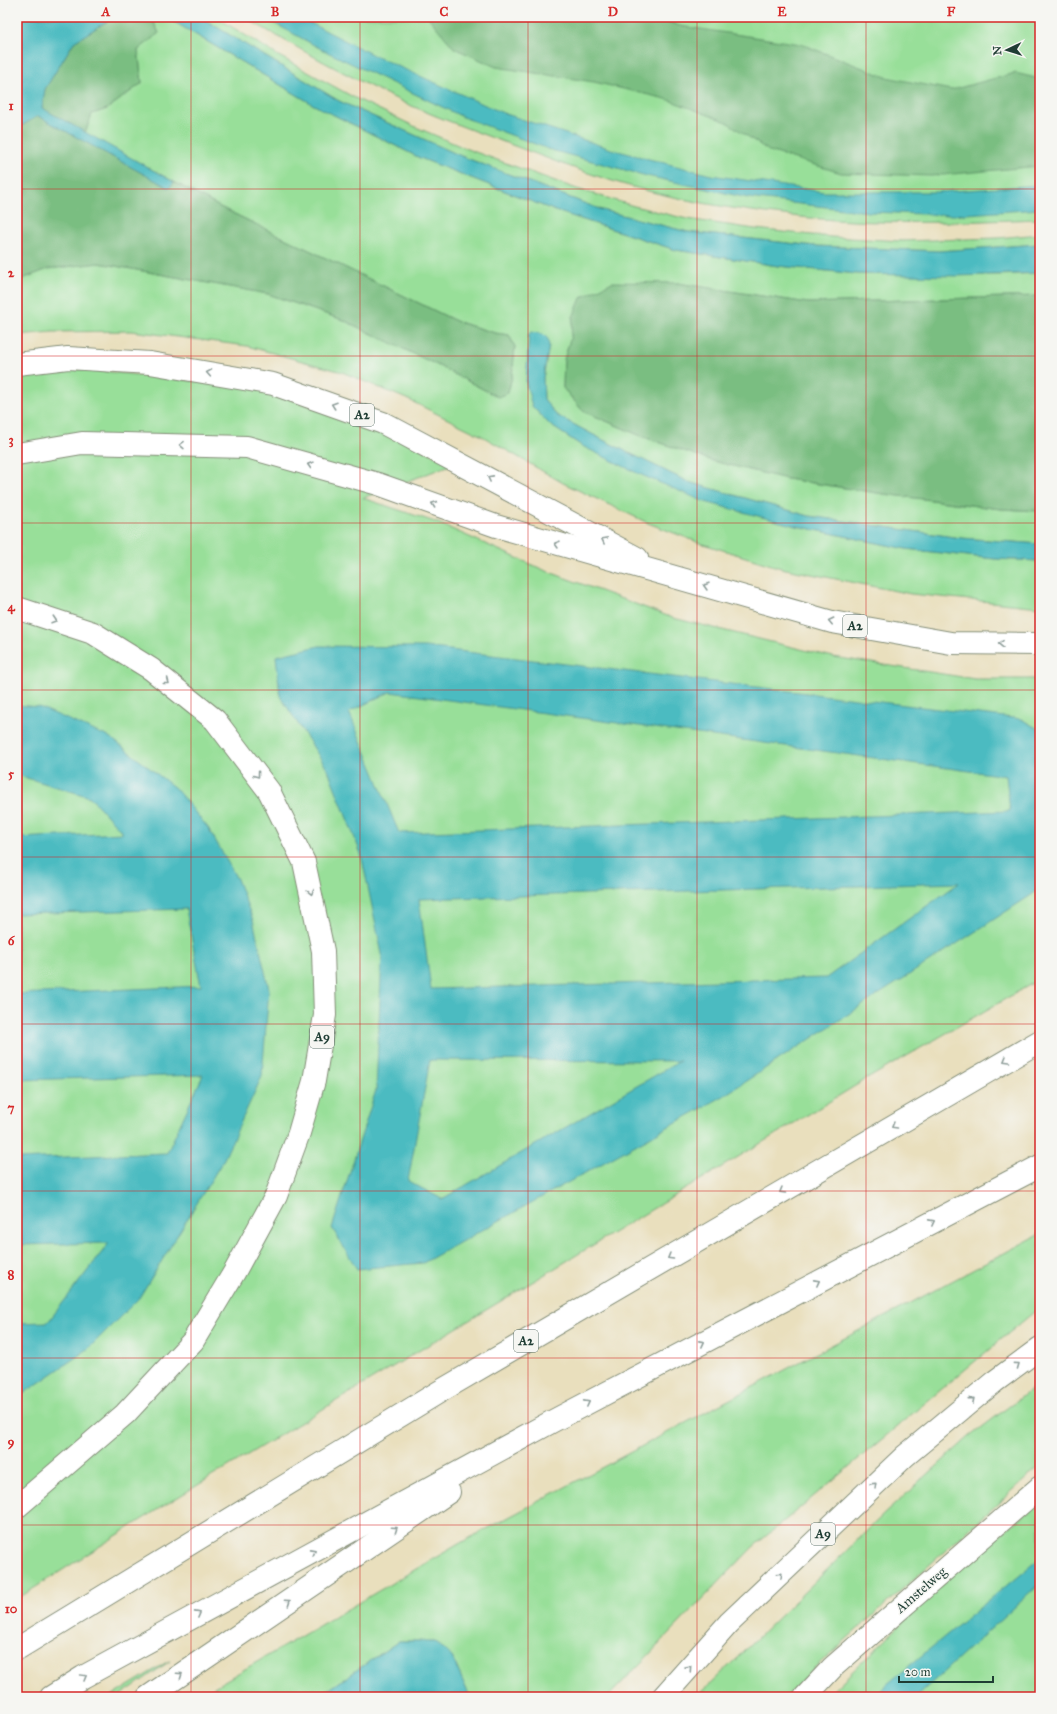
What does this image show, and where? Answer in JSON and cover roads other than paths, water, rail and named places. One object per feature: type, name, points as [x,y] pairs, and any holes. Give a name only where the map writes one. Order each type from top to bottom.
[{"type":"main road","name":"A2","points":[[17,364],[68,358],[150,363],[273,384],[383,423],[676,578]]},
{"type":"main road","name":"A2","points":[[17,454],[82,443],[248,447],[378,484],[496,526],[832,622],[951,643],[1040,644]]},
{"type":"main road","name":"A9","points":[[17,608],[93,633],[150,669],[215,720],[269,791],[304,862],[324,951],[325,1015],[314,1081],[299,1133],[276,1196],[236,1270],[193,1340],[125,1414],[17,1507]]},
{"type":"main road","name":"A2","points":[[17,1649],[439,1392],[1040,1041]]},
{"type":"main road","points":[[51,1697],[84,1677],[552,1421],[1040,1166]]},
{"type":"main road","name":"A9","points":[[663,1697],[729,1624],[905,1456],[994,1382],[1040,1348]]},
{"type":"main road","points":[[148,1697],[552,1421]]},
{"type":"main road","name":"Amstelweg","points":[[805,1697],[833,1667],[1040,1487]]},
{"type":"water","points":[[17,17],[118,17],[104,23],[74,42],[45,89],[42,108],[174,182],[169,188],[38,116],[23,125],[17,126]]},
{"type":"water","points":[[166,17],[200,17],[339,101],[461,156],[602,210],[688,232],[815,246],[939,251],[1040,244],[1040,273],[957,276],[858,274],[778,266],[676,250],[556,211],[420,158],[314,105]]},
{"type":"water","points":[[263,17],[299,17],[375,56],[503,113],[614,150],[711,175],[824,192],[938,192],[1040,185],[1040,209],[951,215],[869,212],[748,198],[647,176],[551,150],[463,117],[323,50]]},
{"type":"water","points":[[531,332],[543,334],[548,339],[549,346],[543,378],[544,399],[556,415],[688,482],[809,516],[961,538],[1040,544],[1040,561],[995,559],[906,549],[792,525],[705,502],[637,473],[582,446],[550,425],[532,406],[526,383],[529,334]]},
{"type":"water","points":[[319,646],[425,647],[1021,719],[1040,730],[1040,885],[1033,894],[720,1098],[423,1263],[357,1269],[332,1228],[376,1090],[382,954],[361,854],[328,770],[280,696],[276,656]],"holes":[[[390,692],[1006,776],[1010,811],[399,833],[349,712]],[[959,883],[826,978],[431,989],[419,899]],[[430,1060],[680,1061],[442,1199],[408,1181]]]},
{"type":"water","points":[[17,705],[39,707],[111,738],[175,788],[209,829],[237,879],[253,920],[269,989],[262,1076],[224,1159],[139,1298],[88,1349],[17,1398],[17,1323],[48,1322],[109,1243],[17,1245],[17,1159],[167,1153],[203,1075],[17,1080],[17,994],[201,986],[186,909],[17,914],[17,838],[123,833],[90,797],[17,775]]},
{"type":"water","points":[[1040,1558],[1040,1584],[916,1697],[875,1697],[886,1685]]},
{"type":"water","points":[[399,1641],[434,1641],[452,1657],[470,1697],[318,1697]]}]
